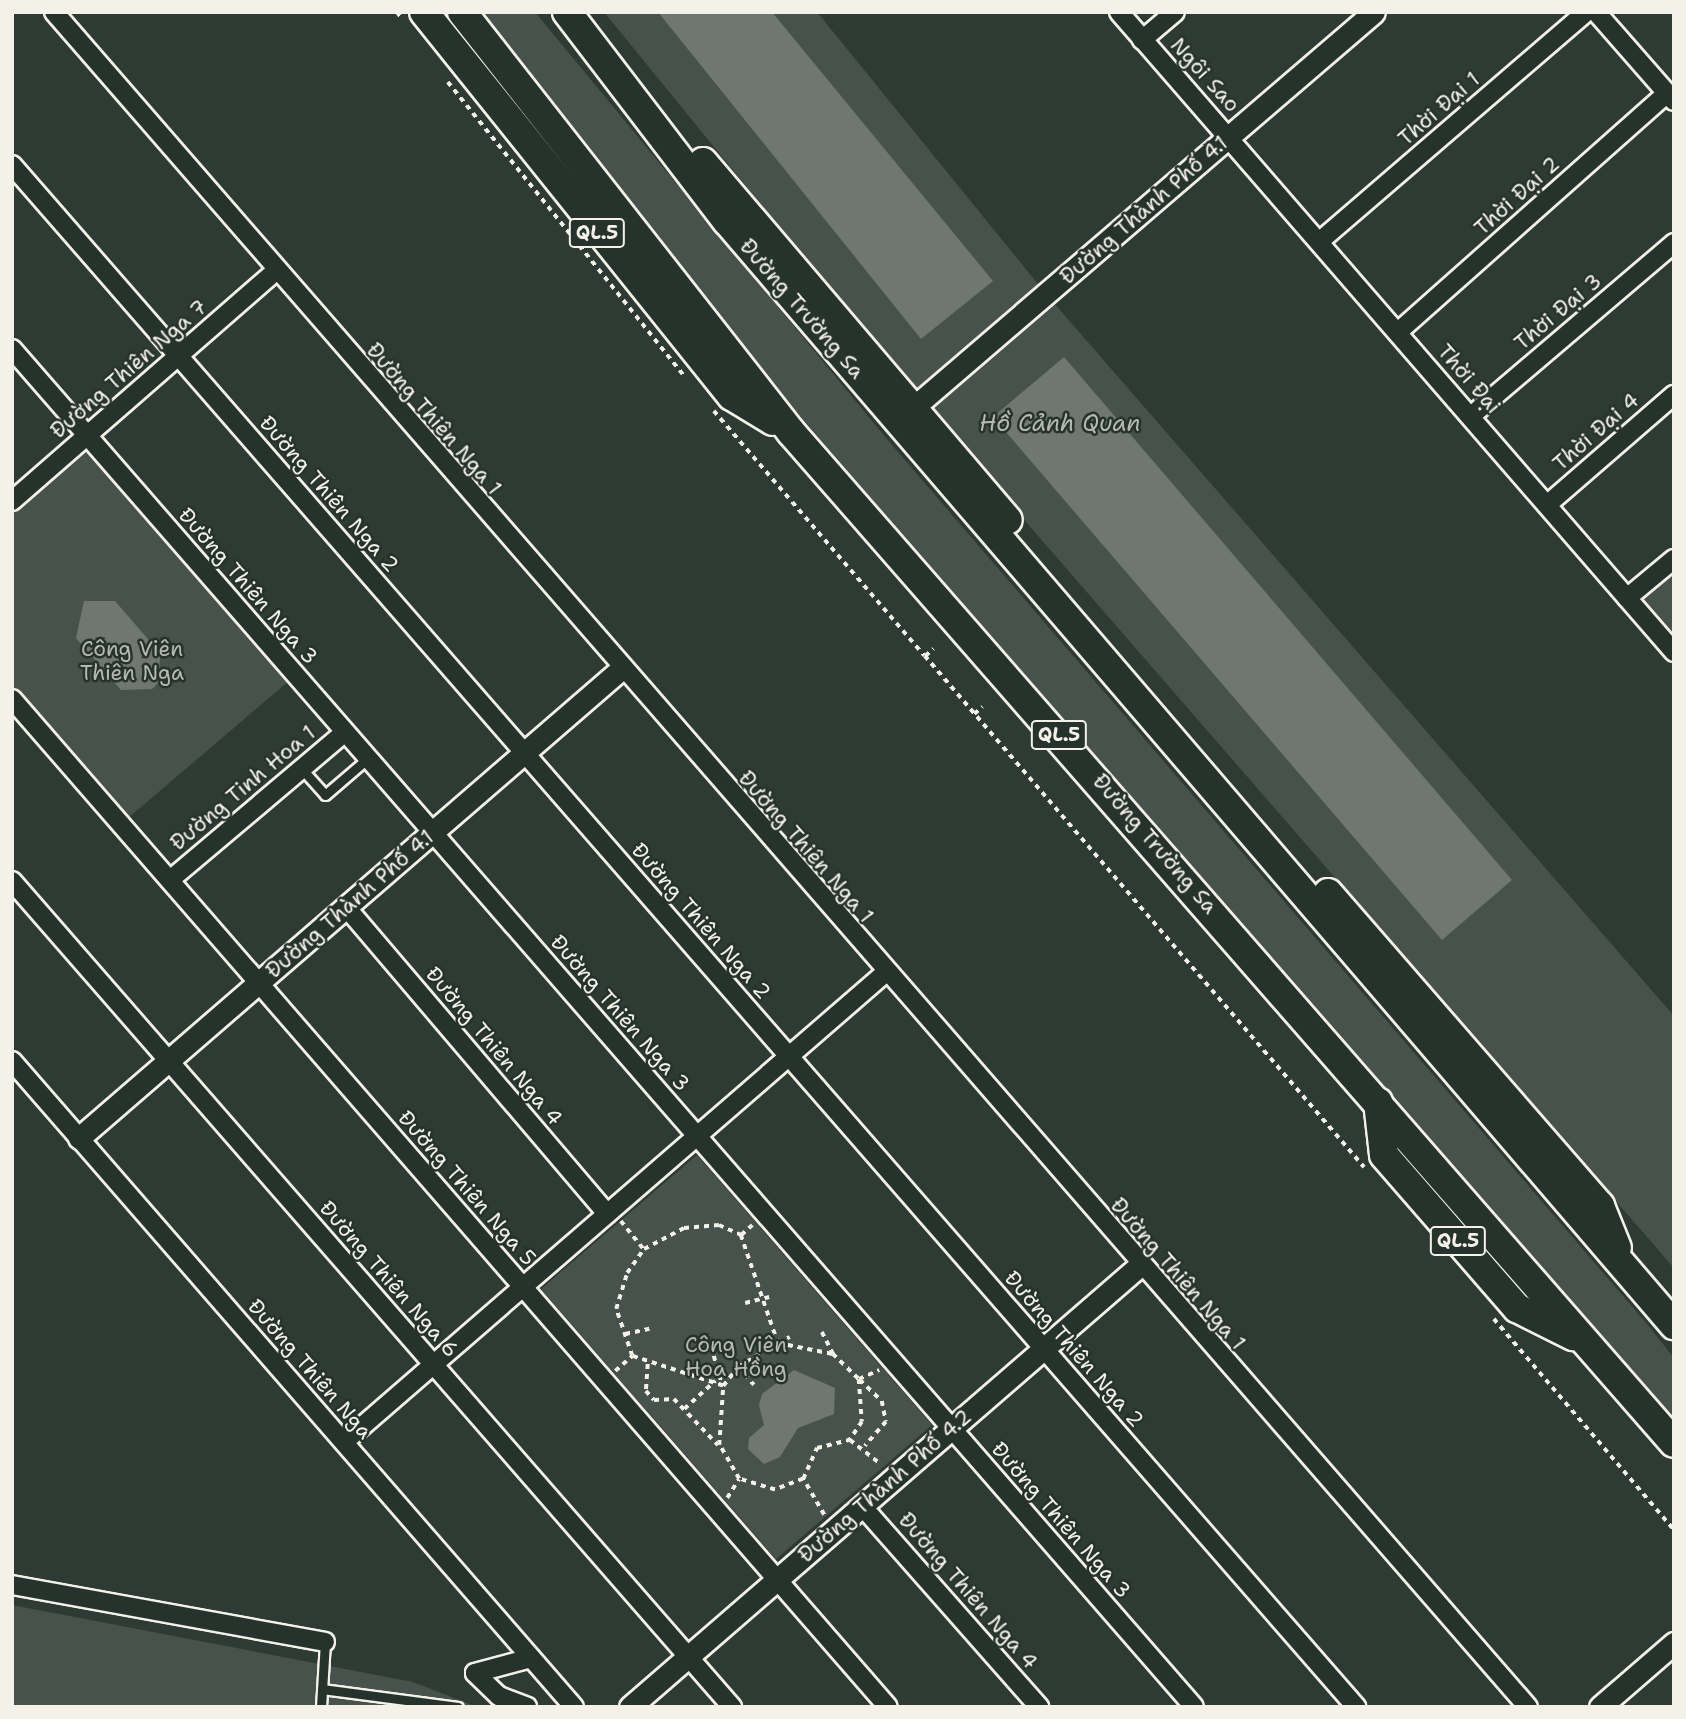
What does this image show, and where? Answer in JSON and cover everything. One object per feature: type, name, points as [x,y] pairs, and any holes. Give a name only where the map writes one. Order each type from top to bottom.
[{"type":"highway","name":"Đường Trường Sa","points":[[424,12],[732,396],[791,432]]},
{"type":"highway","name":"Đường Trường Sa","points":[[462,12],[791,432],[1674,1443]]},
{"type":"highway","name":"Đường Trường Sa","points":[[567,12],[727,221],[1674,1325]]},
{"type":"highway","name":"Đường Trường Sa","points":[[587,12],[701,159],[1018,531],[1049,596]]},
{"type":"street","name":"Đường Thiên Nga 1","points":[[54,12],[885,973],[1527,1706]]},
{"type":"street","name":"Ngôi Sao","points":[[1119,12],[1230,136]]},
{"type":"street","points":[[1142,40],[1175,12]]},
{"type":"street","name":"Đường Thành Phố 4.1","points":[[914,407],[1374,12]]},
{"type":"street","name":"Thời Đại 1","points":[[1320,241],[1586,12]]},
{"type":"street","points":[[1596,12],[1670,97]]},
{"type":"street","name":"Thời Đại 2","points":[[1398,332],[1670,97]]},
{"type":"street","name":"Thời Đại","points":[[1230,136],[1674,652]]},
{"type":"street","name":"Đường Thiên Nga 2","points":[[12,165],[1356,1707]]},
{"type":"street","name":"Thời Đại 3","points":[[1471,416],[1674,243]]},
{"type":"street","name":"Đường Thiên Nga 7","points":[[12,501],[276,271]]},
{"type":"street","name":"Đường Thiên Nga 3","points":[[12,349],[1194,1707]]},
{"type":"street","name":"Thời Đại 4","points":[[1548,504],[1674,395]]},
{"type":"street","points":[[1627,598],[1674,559]]},
{"type":"street","name":"Đường Thành Phố 4.1","points":[[79,1139],[621,669]]},
{"type":"street","name":"Đường Thiên Nga 5","points":[[12,699],[888,1707]]},
{"type":"street","name":"Đường Tinh Hoa 1","points":[[170,880],[345,732]]},
{"type":"street","name":"Đường Thiên Nga 6","points":[[12,881],[732,1707]]},
{"type":"street","name":"Đường Thiên Nga 4","points":[[346,907],[609,1212]]},
{"type":"street","points":[[344,1442],[885,973]]},
{"type":"street","name":"Đường Thiên Nga","points":[[12,1061],[574,1707]]},
{"type":"street","name":"Đường Thành Phố 4.2","points":[[630,1707],[1140,1265]]},
{"type":"street","name":"Đường Thiên Nga 4","points":[[862,1506],[1039,1707]]},
{"type":"street","points":[[12,1584],[326,1642]]},
{"type":"street","points":[[1600,1707],[1674,1643]]},
{"type":"street","points":[[527,1707],[499,1696],[475,1673],[531,1658]]},
{"type":"lane","points":[[301,768],[325,795],[368,758]]},
{"type":"lane","points":[[321,1707],[326,1642]]},
{"type":"lane","points":[[322,1689],[458,1707]]},
{"type":"path","points":[[925,656],[1367,1170]]},
{"type":"path","points":[[974,714],[982,706]]},
{"type":"path","points":[[609,1212],[644,1249]]},
{"type":"path","points":[[723,1386],[715,1381],[648,1364],[632,1356],[616,1308],[627,1273],[644,1249],[684,1228],[719,1225],[741,1236],[760,1300],[778,1343]]},
{"type":"path","points":[[745,1303],[769,1297]]},
{"type":"path","points":[[1484,1308],[1674,1530]]},
{"type":"path","points":[[625,1335],[649,1329]]},
{"type":"path","points":[[822,1332],[833,1354],[882,1401],[886,1422],[864,1446]]},
{"type":"path","points":[[723,1386],[738,1367],[790,1336]]},
{"type":"path","points":[[778,1343],[833,1354]]},
{"type":"path","points":[[714,1356],[723,1386],[719,1446]]},
{"type":"path","points":[[648,1364],[646,1391],[654,1400],[674,1399],[719,1446],[739,1479],[775,1490],[803,1479],[817,1448],[850,1440],[864,1446],[894,1478]]},
{"type":"path","points":[[738,1367],[754,1385]]},
{"type":"path","points":[[850,1440],[862,1422],[859,1379]]},
{"type":"path","points":[[684,1409],[715,1381]]},
{"type":"path","points":[[803,1479],[836,1529]]},
{"type":"green space","points":[[478,12],[535,12],[886,438],[1647,1324],[1674,1358],[1674,1421],[852,477],[713,313]]},
{"type":"green space","points":[[604,12],[817,12],[1046,294],[1674,1016],[1674,1268],[921,401]]},
{"type":"green space","name":"Công Viên Thiên Nga","points":[[87,436],[296,675],[121,824],[12,699],[12,501]]},
{"type":"green space","points":[[1674,559],[1674,652],[1627,598]]},
{"type":"green space","name":"Công Viên Hoa Hồng","points":[[697,1155],[932,1425],[776,1559],[541,1289]]},
{"type":"green space","points":[[12,1605],[413,1682],[477,1707],[12,1707]]},
{"type":"water","points":[[658,12],[772,12],[993,281],[921,339]]},
{"type":"water","name":"Hồ Cảnh Quan","points":[[1064,357],[1512,880],[1442,940],[993,417]]},
{"type":"water","points":[[84,601],[115,601],[160,653],[159,682],[152,689],[121,690],[76,638]]},
{"type":"water","points":[[794,1370],[835,1388],[834,1414],[798,1428],[780,1457],[764,1464],[748,1449],[749,1438],[764,1425],[759,1405],[762,1394]]}]
